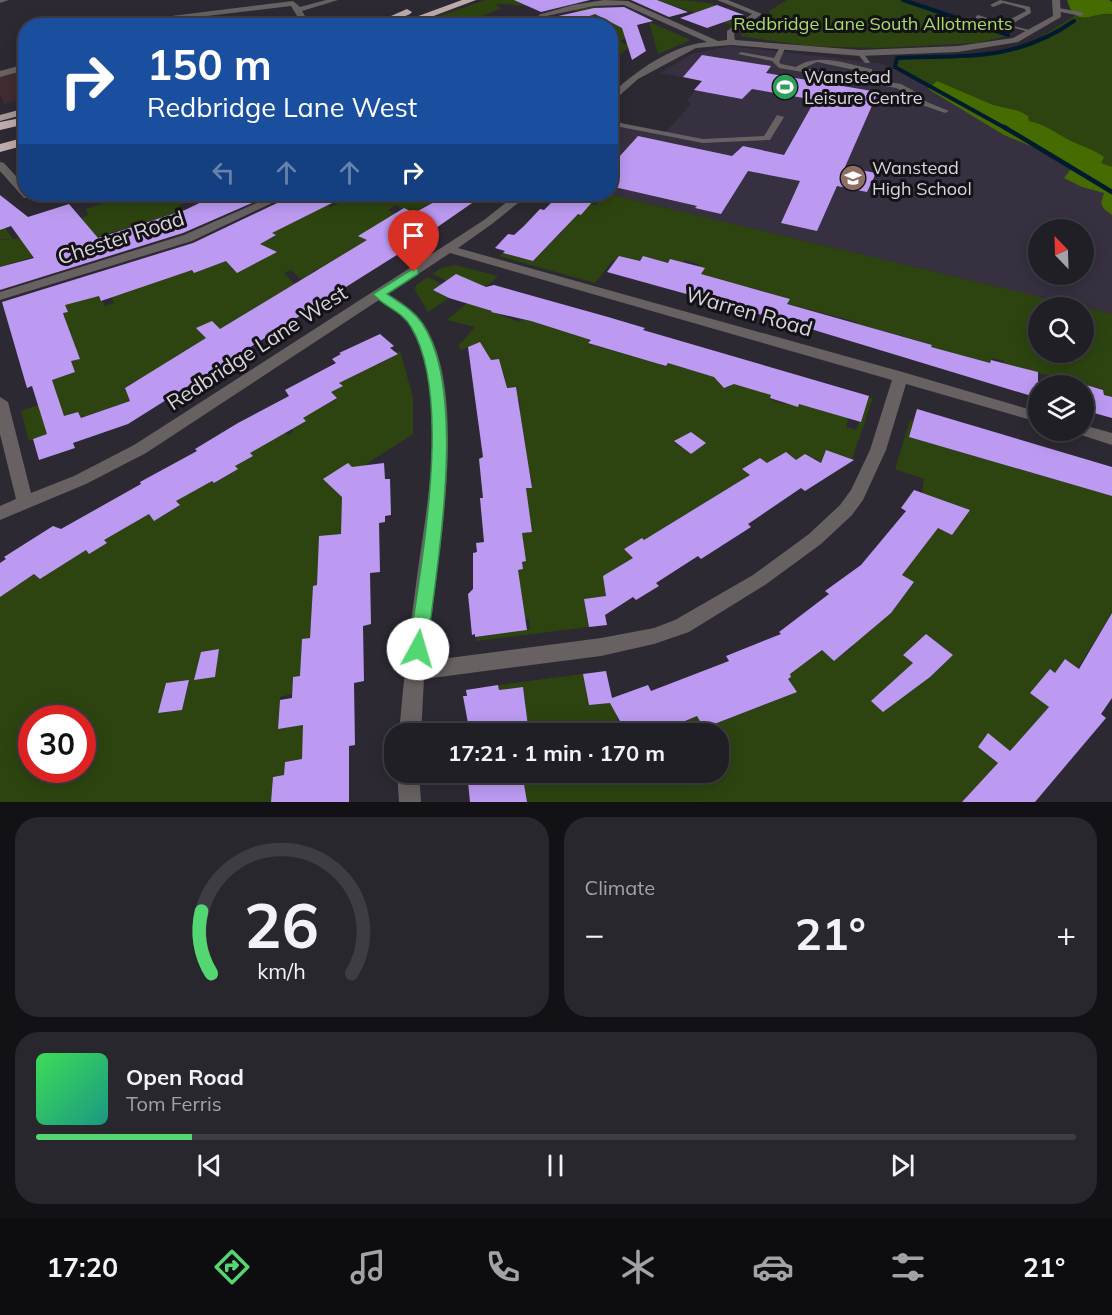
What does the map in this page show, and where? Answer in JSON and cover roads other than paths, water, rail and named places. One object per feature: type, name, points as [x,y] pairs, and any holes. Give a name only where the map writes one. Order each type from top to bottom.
[{"type":"highway","points":[[389,18],[442,0]]},
{"type":"highway","points":[[419,18],[471,0]]},
{"type":"highway","points":[[393,18],[410,11]]},
{"type":"highway","points":[[0,126],[18,122]]},
{"type":"highway","points":[[0,136],[18,132]]},
{"type":"highway","points":[[0,148],[18,143]]},
{"type":"main road","points":[[0,118],[18,113]]},
{"type":"street","points":[[0,2],[5,0]]},
{"type":"street","points":[[173,18],[334,0]]},
{"type":"street","points":[[721,0],[758,14],[730,33],[731,42]]},
{"type":"street","points":[[618,93],[635,77],[680,52],[716,43],[731,42],[860,53],[988,46],[1015,40],[1057,17],[1057,5],[1049,0]]},
{"type":"street","points":[[542,15],[614,2],[643,10],[716,43]]},
{"type":"street","points":[[294,4],[302,18]]},
{"type":"street","points":[[0,74],[18,69]]},
{"type":"street","points":[[0,165],[18,185]]},
{"type":"street","name":"Chester Road","points":[[0,296],[188,238],[270,201]]},
{"type":"street","name":"Redbridge Lane West","points":[[0,513],[80,480],[140,448],[448,249],[509,201]]},
{"type":"street","name":"Warren Road","points":[[448,249],[901,376],[1028,414]]},
{"type":"street","points":[[379,294],[408,314],[417,326],[431,356],[438,401],[437,499],[411,723]]},
{"type":"street","points":[[416,671],[601,647],[654,636],[682,626],[759,580],[815,539],[846,510],[857,495],[878,450],[901,376]]},
{"type":"street","points":[[0,402],[25,503]]},
{"type":"street","points":[[1094,433],[1112,439]]},
{"type":"street","points":[[409,783],[410,802]]},
{"type":"lane","points":[[993,5],[1003,1],[1030,10],[1004,25]]},
{"type":"lane","points":[[1057,5],[1081,14]]},
{"type":"lane","points":[[978,17],[1030,32]]},
{"type":"lane","points":[[776,60],[783,46]]},
{"type":"lane","points":[[860,53],[867,62]]},
{"type":"lane","points":[[741,54],[776,60]]},
{"type":"lane","points":[[776,60],[779,66],[898,86],[910,90],[919,100],[945,111]]},
{"type":"lane","points":[[798,69],[808,62],[818,60],[869,71]]},
{"type":"lane","points":[[618,125],[703,141],[724,141],[767,138],[780,117]]},
{"type":"waterway","points":[[903,0],[1008,35]]},
{"type":"waterway","points":[[1007,129],[895,67],[897,58],[967,56],[1010,50],[1031,44],[1074,21]]},
{"type":"waterway","points":[[1004,127],[1112,192]]},
{"type":"place","name":"Wanstead Leisure Centre","points":[[785,87]]},
{"type":"place","name":"Wanstead High School","points":[[853,178]]},
{"type":"park label","name":"Redbridge Lane South Allotments","points":[[873,24]]}]
